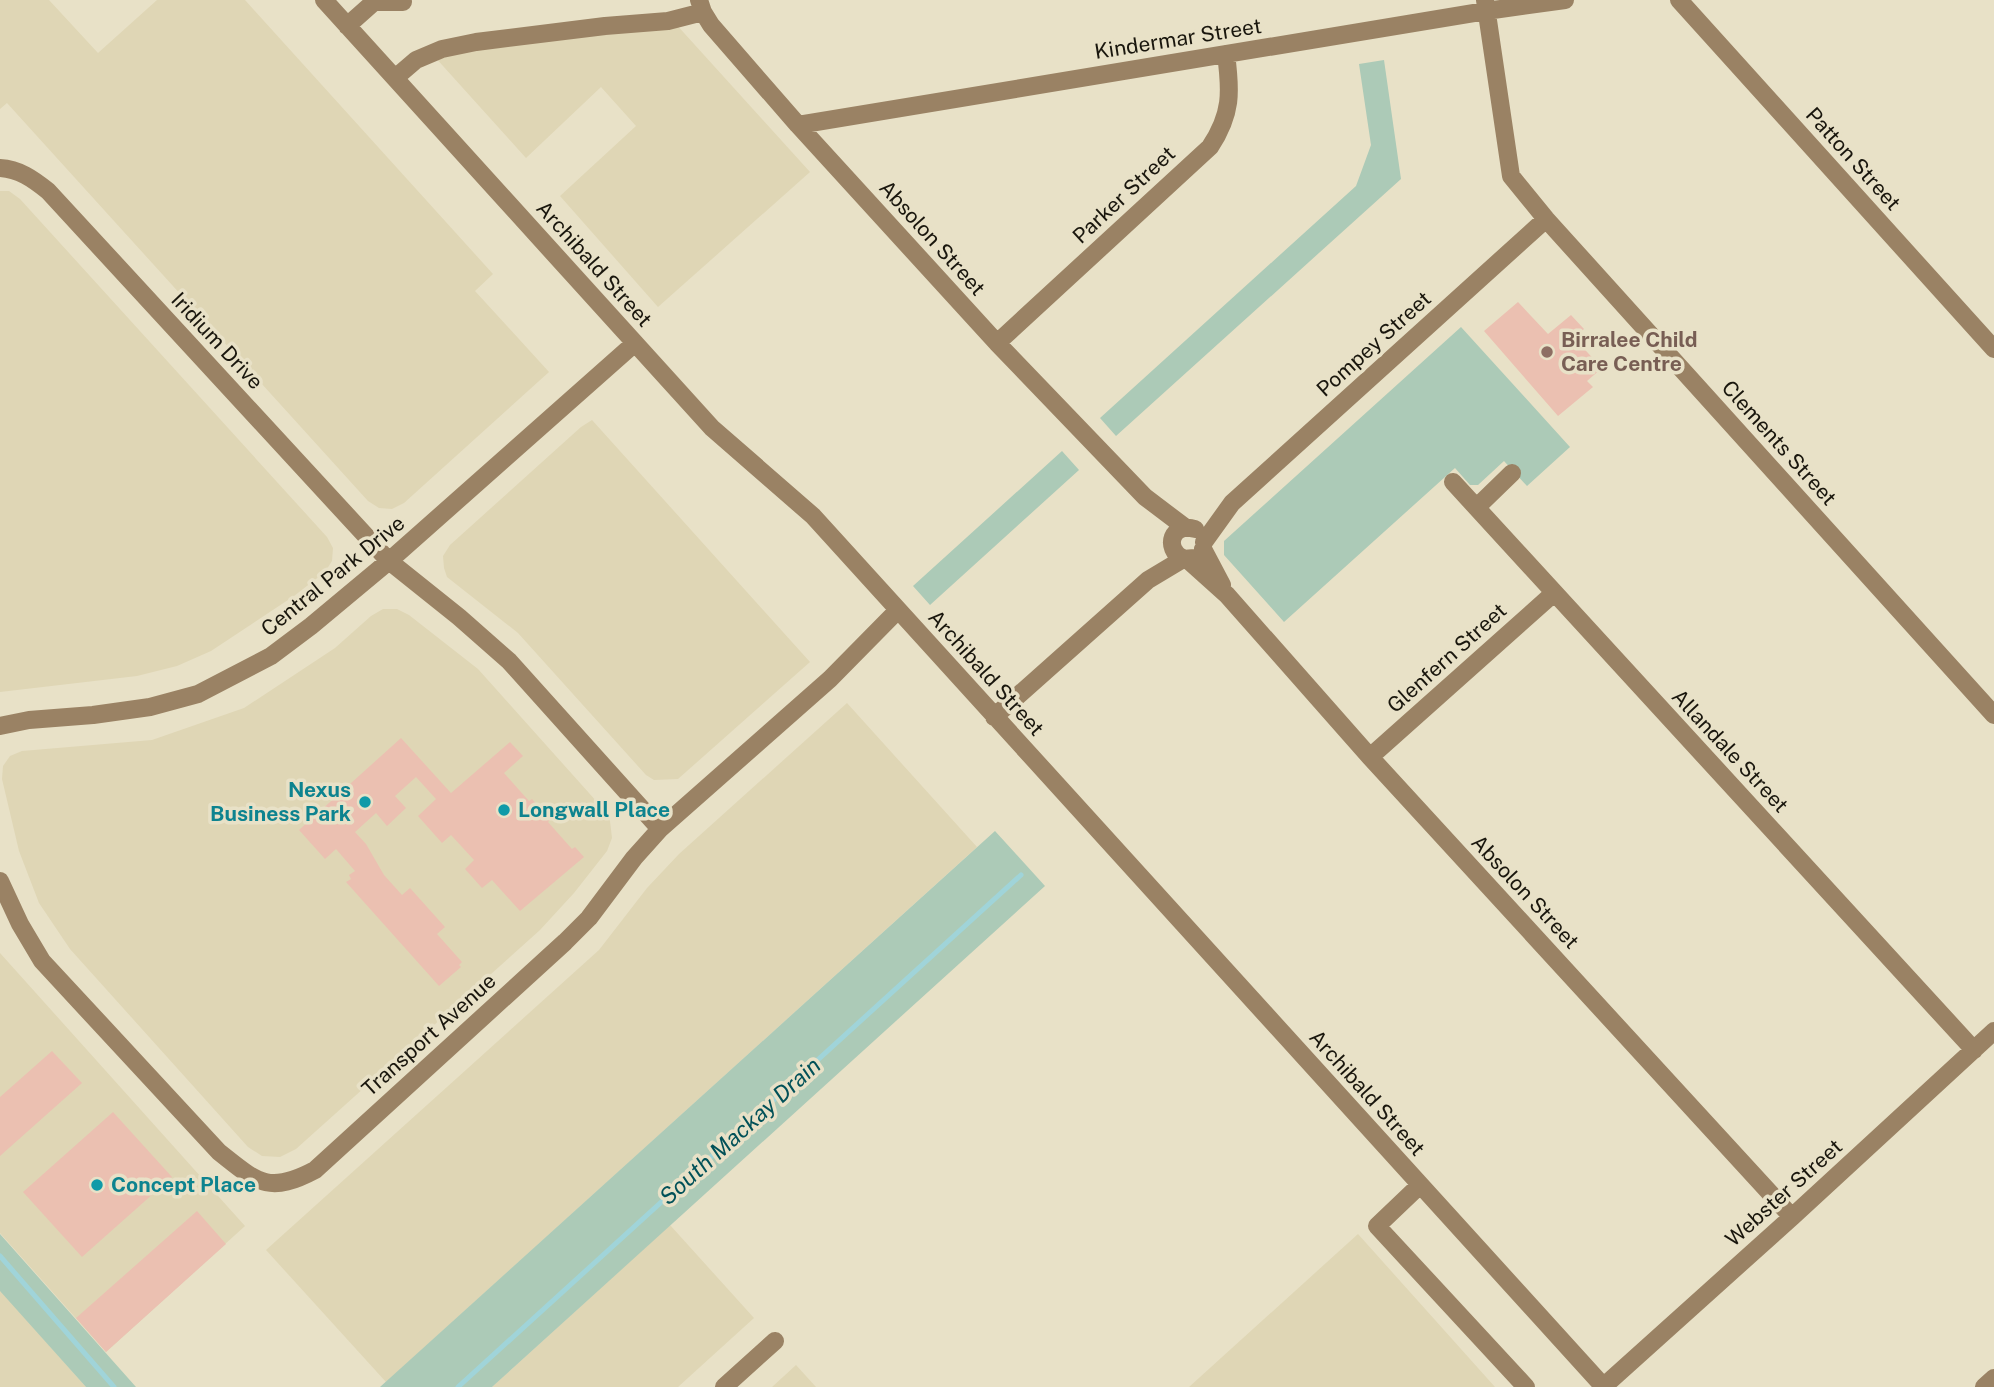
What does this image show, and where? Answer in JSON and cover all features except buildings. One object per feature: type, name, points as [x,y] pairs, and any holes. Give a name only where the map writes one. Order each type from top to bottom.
[{"type":"street","name":"Archibald Street","points":[[324,0],[712,428],[813,516],[1603,1387]]},
{"type":"street","name":"Kindermar Street","points":[[798,125],[1226,54],[1486,6],[1565,0]]},
{"type":"street","name":"Patton Street","points":[[1679,0],[1994,349]]},
{"type":"street","points":[[347,26],[374,1],[403,2]]},
{"type":"street","points":[[395,78],[416,60],[442,49],[592,27],[668,21],[701,6]]},
{"type":"street","name":"Absolon Street","points":[[701,6],[711,25],[798,125],[997,343],[1145,497],[1188,528]]},
{"type":"street","name":"Clements Street","points":[[1486,6],[1511,176],[1546,219],[1994,715]]},
{"type":"street","name":"Parker Street","points":[[997,343],[1210,147],[1222,129],[1229,99],[1230,82],[1226,54]]},
{"type":"street","name":"Iridium Drive","points":[[0,168],[18,171],[48,191],[389,561]]},
{"type":"street","name":"Pompey Street","points":[[1188,528],[1232,503],[1546,219]]},
{"type":"street","name":"Central Park Drive","points":[[0,726],[29,720],[150,707],[198,694],[271,656],[389,561],[635,343]]},
{"type":"street","points":[[1477,508],[1512,473]]},
{"type":"street","name":"Allandale Street","points":[[1453,482],[1974,1050]]},
{"type":"street","name":"Absolon Street","points":[[1145,497],[1179,552],[1227,595],[1370,758],[1792,1217]]},
{"type":"street","name":"Pompey Street","points":[[1204,545],[1232,503]]},
{"type":"street","points":[[1188,528],[1199,532],[1204,545],[1200,555],[1179,552],[1174,535],[1179,530],[1188,528]]},
{"type":"street","name":"Absolon Street","points":[[1204,545],[1227,595]]},
{"type":"street","points":[[994,717],[1179,552]]},
{"type":"street","points":[[389,561],[509,661],[660,830]]},
{"type":"street","name":"Glenfern Street","points":[[1370,758],[1553,593]]},
{"type":"street","name":"Transport Avenue","points":[[0,881],[42,961],[219,1152],[260,1181],[275,1185],[295,1180],[315,1170],[565,942],[589,918],[634,858],[660,830],[830,679],[898,610]]},
{"type":"street","name":"Webster Street","points":[[1603,1387],[1994,1031]]},
{"type":"street","points":[[1420,1185],[1377,1226],[1526,1387]]},
{"type":"street","points":[[724,1387],[775,1341]]},
{"type":"street","points":[[1984,1387],[1994,1378]]},
{"type":"shaded area","points":[[0,0],[49,0],[98,53],[157,0],[245,0],[493,274],[475,291],[549,372],[404,503],[392,509],[379,508],[368,501],[7,103],[0,109]]},
{"type":"shaded area","points":[[675,23],[810,172],[658,307],[560,196],[636,126],[601,87],[526,158],[434,56]]},
{"type":"shaded area","points":[[0,191],[9,191],[20,199],[327,537],[333,548],[332,561],[325,572],[294,596],[211,651],[177,666],[137,676],[0,692]]},
{"type":"shaded area","points":[[592,420],[810,662],[678,779],[654,780],[646,775],[518,633],[447,577],[444,568],[443,556],[450,545]]},
{"type":"shaded area","points":[[383,609],[397,609],[409,615],[478,669],[606,812],[612,838],[607,851],[540,930],[296,1149],[280,1157],[262,1156],[248,1147],[70,949],[39,903],[19,851],[2,779],[3,766],[10,756],[22,751],[152,740],[244,708],[335,648],[371,616]]},
{"type":"shaded area","points":[[847,703],[977,847],[386,1382],[266,1250],[599,950],[647,888],[679,854]]},
{"type":"shaded area","points":[[0,953],[245,1226],[106,1352],[0,1233]]},
{"type":"shaded area","points":[[670,1225],[754,1318],[678,1387],[492,1387]]},
{"type":"shaded area","points":[[1358,1234],[1495,1387],[1189,1387]]},
{"type":"shaded area","points":[[0,1290],[86,1387],[0,1387]]},
{"type":"shaded area","points":[[796,1365],[816,1387],[772,1387]]},
{"type":"green space","points":[[1384,60],[1401,179],[1116,436],[1100,418],[1356,186],[1371,145],[1359,64]]},
{"type":"green space","points":[[1461,327],[1570,447],[1527,486],[1504,461],[1478,485],[1470,485],[1455,468],[1284,622],[1224,555],[1224,541]]},
{"type":"green space","points":[[1062,451],[1079,470],[930,605],[913,586]]},
{"type":"green space","points":[[995,831],[1045,886],[492,1387],[380,1387]]},
{"type":"green space","points":[[0,1234],[136,1387],[86,1387],[0,1291]]},
{"type":"waterway","name":"South Mackay Drain","points":[[458,1387],[1021,875]]},
{"type":"waterway","points":[[0,1256],[114,1387]]},
{"type":"place","name":"Birralee Child Care Centre","points":[[1547,352]]},
{"type":"place","name":"Nexus Business Park","points":[[365,802]]},
{"type":"place","name":"Longwall Place","points":[[504,810]]},
{"type":"place","name":"Concept Place","points":[[97,1185]]}]
